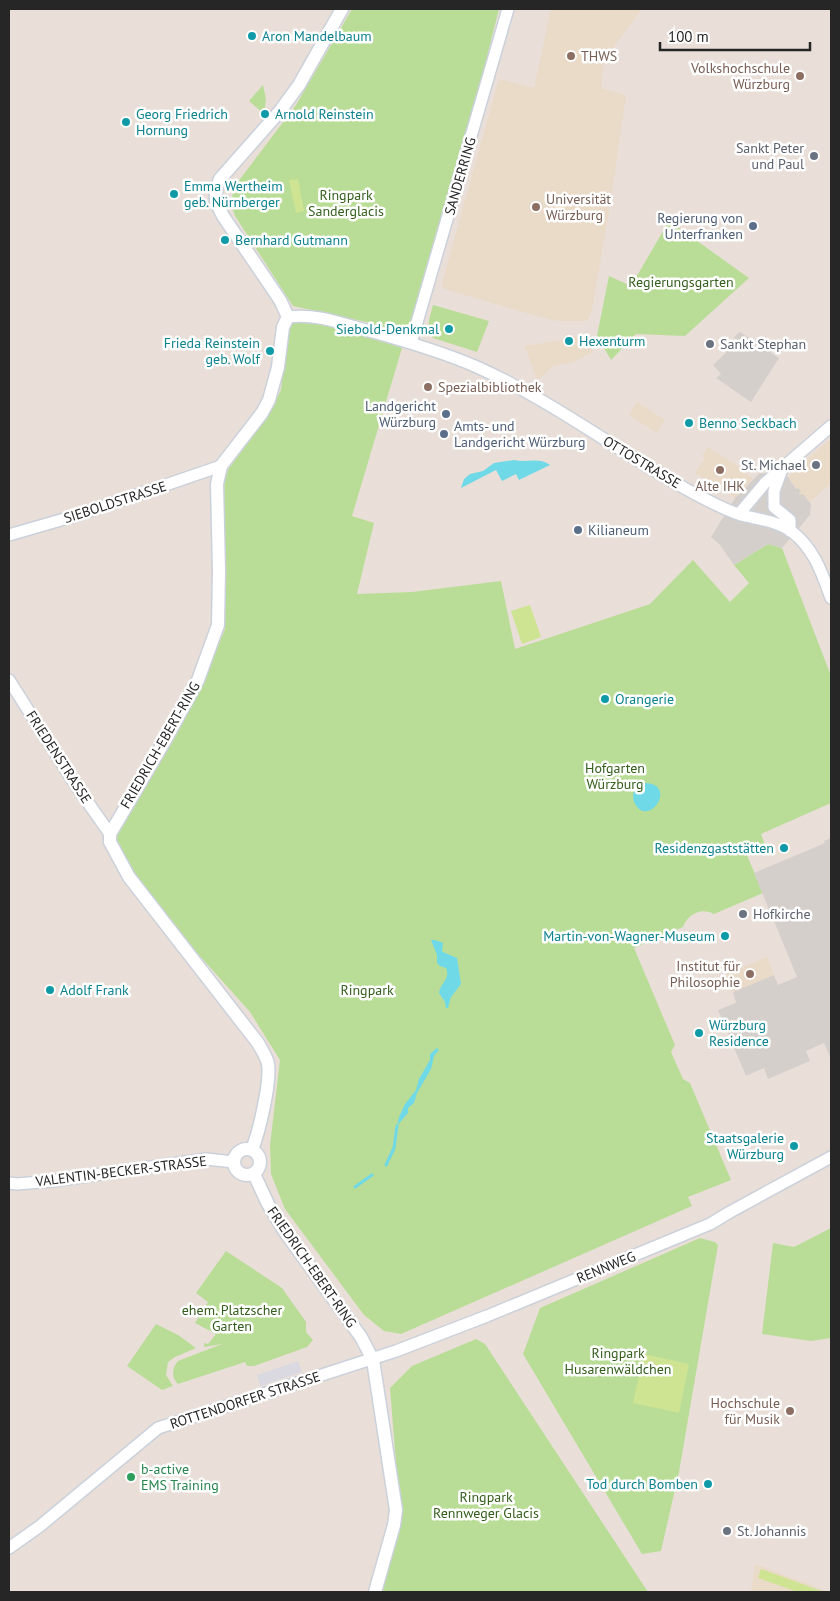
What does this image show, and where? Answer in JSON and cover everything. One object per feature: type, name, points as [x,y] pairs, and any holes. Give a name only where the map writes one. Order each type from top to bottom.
[{"type":"main road","points":[[288,317],[280,300],[223,216],[216,202],[215,191],[220,179],[280,111],[299,85],[342,9]]},
{"type":"main road","name":"FRIEDRICH-EBERT-RING","points":[[110,834],[198,680],[218,625],[217,484],[221,466],[269,400],[278,367],[283,327],[288,317]]},
{"type":"main road","points":[[110,834],[110,842],[129,877],[258,1043],[268,1064],[268,1085],[256,1140],[252,1149]]},
{"type":"main road","points":[[252,1149],[258,1153],[261,1162],[260,1167],[250,1176],[240,1174],[235,1168],[236,1154],[240,1150],[252,1149]]},
{"type":"main road","name":"FRIEDRICH-EBERT-RING","points":[[254,1174],[268,1204],[285,1232],[361,1337],[372,1360],[396,1510],[394,1525],[375,1592]]},
{"type":"street","name":"SANDERRING","points":[[411,343],[508,9]]},
{"type":"street","name":"OTTOSTRASSE","points":[[288,317],[325,318],[411,343],[476,367],[576,422],[686,489],[739,514],[790,531]]},
{"type":"street","points":[[739,514],[765,483],[831,426]]},
{"type":"street","name":"SIEBOLDSTRASSE","points":[[9,535],[78,515],[221,466]]},
{"type":"street","points":[[782,468],[774,491],[774,507],[790,520],[790,531],[805,544],[814,556],[831,598]]},
{"type":"street","points":[[760,520],[768,518],[776,510]]},
{"type":"street","name":"FRIEDENSTRASSE","points":[[9,680],[75,784],[110,834]]},
{"type":"street","name":"RENNWEG","points":[[372,1360],[487,1316],[710,1224],[831,1157]]},
{"type":"street","name":"VALENTIN-BECKER-STRASSE","points":[[9,1183],[53,1180],[206,1159],[234,1162]]},
{"type":"street","name":"ROTTENDORFER STRASSE","points":[[9,1548],[40,1526],[158,1428],[372,1360]]},
{"type":"shaded area","name":"Universität Würzburg","points":[[551,9],[642,9],[609,53],[605,52],[601,58],[604,61],[601,88],[626,95],[592,310],[587,321],[558,321],[540,317],[445,289],[442,286],[499,79],[534,88]]},
{"type":"shaded area","points":[[740,332],[779,358],[751,402],[716,378],[721,374],[713,365],[737,342],[734,337]]},
{"type":"shaded area","points":[[583,334],[593,352],[574,362],[553,366],[537,381],[525,346],[563,340],[568,335],[574,337]]},
{"type":"shaded area","points":[[637,402],[665,420],[657,433],[629,415]]},
{"type":"shaded area","name":"St. Michael","points":[[831,438],[831,483],[810,502],[801,495],[788,477]]},
{"type":"shaded area","name":"Alte IHK","points":[[708,447],[735,464],[753,479],[735,498],[695,473],[705,458],[702,456]]},
{"type":"shaded area","points":[[760,473],[788,477],[796,489],[798,488],[801,491],[799,493],[803,494],[811,504],[810,515],[782,548],[768,544],[734,565],[720,545],[711,537],[735,498]]},
{"type":"shaded area","points":[[831,838],[831,1059],[824,1043],[806,1051],[810,1061],[768,1079],[764,1068],[746,1076],[718,1010],[736,1003],[733,992],[774,975],[778,985],[797,977],[754,873],[825,843],[824,841]]},
{"type":"shaded area","name":"Institut für Philosophie","points":[[767,957],[774,975],[733,992],[726,974]]},
{"type":"shaded area","points":[[298,1361],[302,1372],[260,1386],[257,1375]]},
{"type":"shaded area","points":[[755,1564],[764,1567],[829,1592],[751,1592]]},
{"type":"green space","name":"Ringpark Sanderglacis","points":[[352,9],[499,9],[416,338],[371,323],[293,306],[235,216],[231,204],[234,187],[296,105]]},
{"type":"green space","points":[[263,85],[266,99],[264,114],[249,101]]},
{"type":"green space","points":[[298,179],[304,211],[296,213],[289,180]]},
{"type":"green space","name":"Regierungsgarten","points":[[669,221],[749,278],[685,336],[636,334],[611,360],[597,336],[609,276],[631,286]]},
{"type":"green space","points":[[433,305],[489,321],[477,352],[433,338],[429,326]]},
{"type":"green space","points":[[298,313],[402,348],[352,516],[374,523],[357,594],[412,592],[501,581],[515,649],[650,604],[693,560],[730,602],[749,583],[734,565],[768,544],[782,548],[831,676],[831,803],[761,834],[765,845],[746,853],[763,893],[714,914],[704,911],[696,913],[688,918],[683,927],[634,948],[675,1045],[671,1052],[683,1079],[690,1083],[731,1180],[688,1197],[692,1206],[401,1334],[384,1331],[364,1315],[285,1209],[271,1174],[270,1145],[280,1060],[250,1012],[139,888],[111,835],[202,685],[225,629],[224,481],[229,468],[268,416],[281,390],[289,316]]},
{"type":"green space","points":[[530,605],[541,637],[522,644],[511,611]]},
{"type":"green space","points":[[831,1228],[831,1338],[811,1341],[762,1334],[773,1243],[794,1247]]},
{"type":"green space","name":"Ringpark Husarenwäldchen","points":[[700,1238],[715,1242],[718,1245],[679,1472],[661,1551],[642,1554],[523,1354],[540,1308]]},
{"type":"green space","name":"ehem. Platzscher Garten","points":[[226,1251],[282,1288],[306,1322],[306,1332],[313,1340],[307,1347],[254,1366],[247,1366],[245,1362],[178,1384],[173,1372],[178,1361],[222,1344],[204,1347],[204,1343],[208,1344],[216,1334],[195,1323],[208,1302],[196,1293]]},
{"type":"green space","points":[[156,1324],[178,1335],[196,1348],[168,1362],[166,1375],[173,1386],[162,1390],[127,1366]]},
{"type":"green space","name":"Ringpark Rennweger Glacis","points":[[476,1339],[485,1344],[648,1592],[379,1592],[400,1513],[390,1388],[412,1366]]},
{"type":"green space","points":[[644,1354],[689,1364],[679,1413],[633,1403]]},
{"type":"green space","points":[[761,1569],[824,1592],[798,1592],[758,1578]]},
{"type":"water","points":[[514,460],[541,461],[550,465],[519,480],[516,474],[502,481],[496,470],[461,488],[464,479],[470,474],[483,471],[494,463]]},
{"type":"water","points":[[643,783],[654,785],[659,789],[660,796],[658,802],[654,808],[648,811],[641,810],[633,800],[635,788]]},
{"type":"water","points":[[431,940],[443,943],[442,951],[457,958],[461,984],[451,997],[448,1008],[446,1008],[445,1002],[439,993],[447,975],[446,968],[437,963],[437,955]]},
{"type":"water","points":[[437,1048],[439,1050],[434,1056],[431,1069],[417,1093],[414,1103],[408,1108],[408,1113],[397,1126],[405,1104],[416,1090],[419,1079],[430,1060],[430,1054]]},
{"type":"waterway","points":[[386,1165],[394,1148],[397,1126]]},
{"type":"waterway","points":[[355,1187],[372,1175]]},
{"type":"place","name":"Aron Mandelbaum","points":[[252,36]]},
{"type":"place","name":"THWS","points":[[571,56]]},
{"type":"place","name":"Volkshochschule Würzburg","points":[[800,76]]},
{"type":"place","name":"Arnold Reinstein","points":[[265,114]]},
{"type":"place","name":"Georg Friedrich Hornung","points":[[126,122]]},
{"type":"place","name":"Sankt Peter und Paul","points":[[814,156]]},
{"type":"place","name":"Emma Wertheim geb. Nürnberger","points":[[174,194]]},
{"type":"place","name":"Universität Würzburg","points":[[536,207]]},
{"type":"place","name":"Regierung von Unterfranken","points":[[753,226]]},
{"type":"place","name":"Bernhard Gutmann","points":[[225,240]]},
{"type":"place","name":"Siebold-Denkmal","points":[[449,329]]},
{"type":"place","name":"Hexenturm","points":[[569,341]]},
{"type":"place","name":"Sankt Stephan","points":[[710,344]]},
{"type":"place","name":"Frieda Reinstein geb. Wolf","points":[[270,351]]},
{"type":"place","name":"Spezialbibliothek","points":[[428,387]]},
{"type":"place","name":"Landgericht Würzburg","points":[[446,414]]},
{"type":"place","name":"Benno Seckbach","points":[[689,423]]},
{"type":"place","name":"Amts- und Landgericht Würzburg","points":[[444,434]]},
{"type":"place","name":"St. Michael","points":[[816,465]]},
{"type":"place","name":"Alte IHK","points":[[720,470]]},
{"type":"place","name":"Kilianeum","points":[[578,530]]},
{"type":"place","name":"Orangerie","points":[[605,699]]},
{"type":"place","name":"Residenzgaststätten","points":[[784,848]]},
{"type":"place","name":"Hofkirche","points":[[743,914]]},
{"type":"place","name":"Martin-von-Wagner-Museum","points":[[725,936]]},
{"type":"place","name":"Institut für Philosophie","points":[[750,974]]},
{"type":"place","name":"Adolf Frank","points":[[50,990]]},
{"type":"place","name":"Würzburg Residence","points":[[699,1033]]},
{"type":"place","name":"Staatsgalerie Würzburg","points":[[794,1146]]},
{"type":"place","name":"Hochschule für Musik","points":[[790,1411]]},
{"type":"place","name":"b-active EMS Training","points":[[131,1477]]},
{"type":"place","name":"Tod durch Bomben","points":[[708,1484]]},
{"type":"place","name":"St. Johannis","points":[[727,1531]]},
{"type":"park label","name":"Hofgarten Würzburg","points":[[615,776]]},
{"type":"park label","name":"Ringpark","points":[[367,990]]}]
